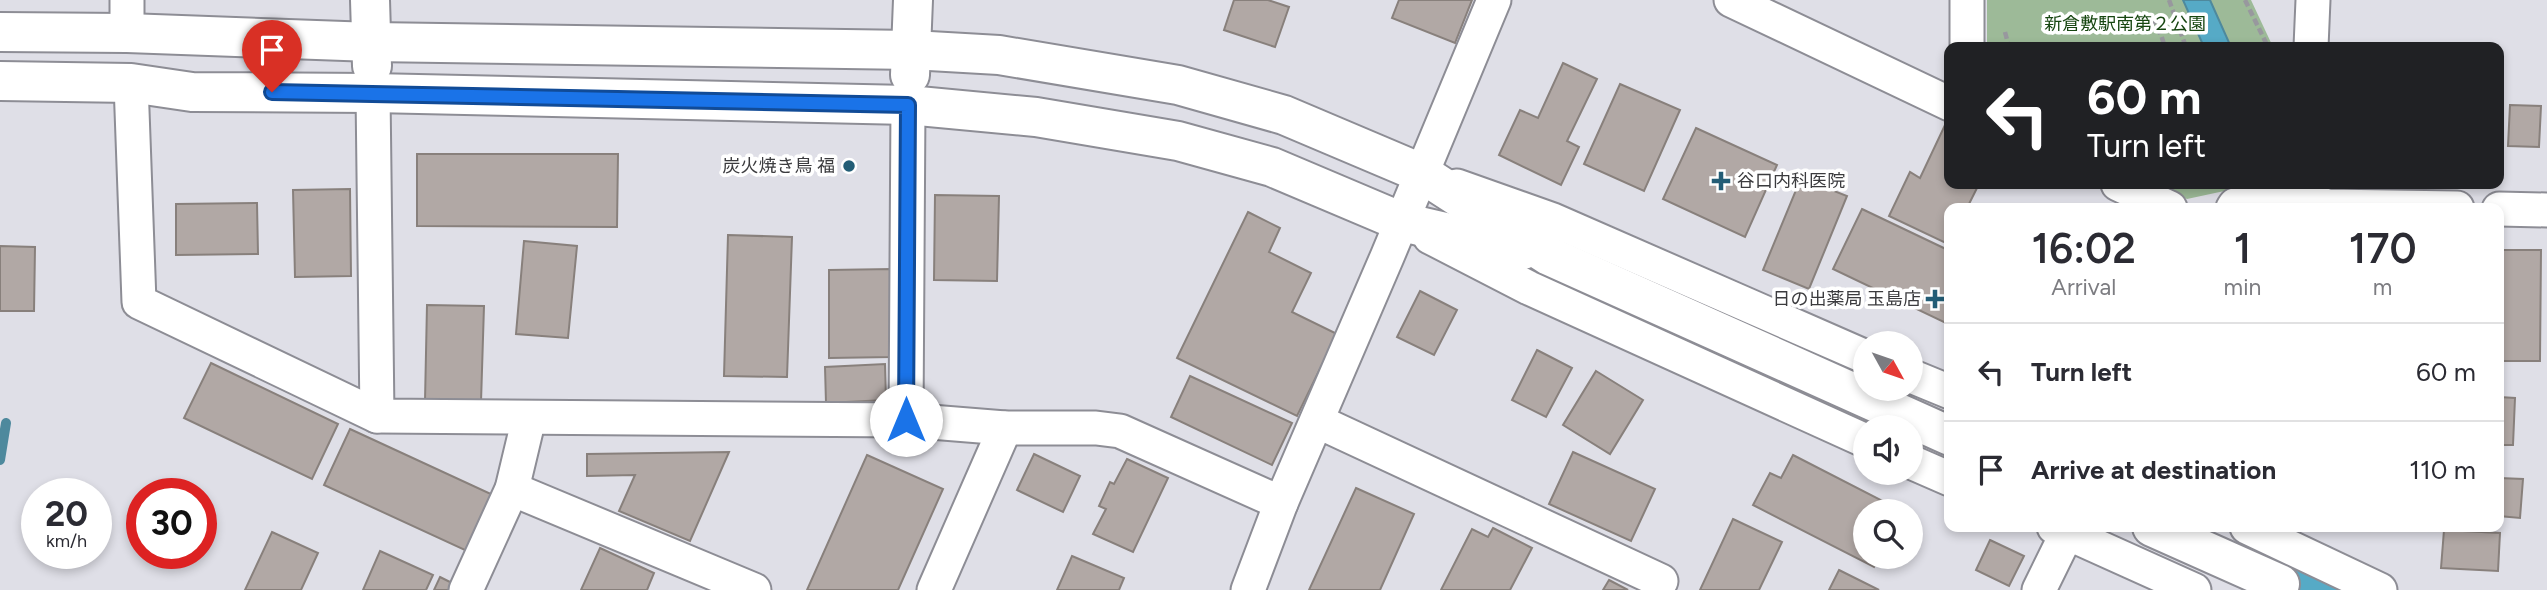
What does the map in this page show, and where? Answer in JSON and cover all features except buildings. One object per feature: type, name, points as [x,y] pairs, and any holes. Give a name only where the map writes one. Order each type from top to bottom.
[{"type":"street","points":[[370,0],[377,416]]},
{"type":"street","points":[[906,420],[908,105],[913,0]]},
{"type":"street","points":[[1248,590],[1281,503],[1494,0]]},
{"type":"street","points":[[1731,0],[1944,101]]},
{"type":"street","points":[[1967,42],[1968,0]]},
{"type":"street","points":[[2311,42],[2313,0]]},
{"type":"street","points":[[0,33],[127,16],[372,42],[912,50],[999,55],[1178,85],[1284,115],[1421,173],[1553,220],[1853,351]]},
{"type":"street","points":[[0,80],[131,83],[191,92],[373,93],[908,105],[1036,117],[1178,141],[1272,167],[1402,222],[1529,288],[1853,435]]},
{"type":"street","points":[[131,83],[139,302],[377,416],[906,420],[1005,428],[1096,428],[1120,431],[1281,503]]},
{"type":"street","points":[[1421,173],[1549,256],[1944,433]]},
{"type":"street","points":[[2129,189],[2159,203]]},
{"type":"street","points":[[2246,203],[2286,189]]},
{"type":"street","points":[[2296,189],[2321,203]]},
{"type":"street","points":[[2504,209],[2547,210]]},
{"type":"street","points":[[1402,222],[1549,256]]},
{"type":"street","points":[[1923,381],[1944,390]]},
{"type":"street","points":[[466,590],[512,489],[529,418]]},
{"type":"street","points":[[1317,421],[1661,581]]},
{"type":"street","points":[[934,590],[1005,428]]},
{"type":"street","points":[[1923,467],[1944,476]]},
{"type":"street","points":[[512,489],[754,590]]},
{"type":"street","points":[[2039,590],[2060,532]]},
{"type":"street","points":[[2065,532],[2194,590]]},
{"type":"street","points":[[2163,532],[2280,584]]},
{"type":"street","points":[[2258,532],[2380,590]]},
{"type":"path","points":[[2169,0],[2184,42]]},
{"type":"path","points":[[2245,0],[2266,42]]},
{"type":"path","points":[[2151,19],[2163,42]]},
{"type":"green space","name":"新倉敷駅南第２公園","points":[[1987,0],[2251,0],[2271,42],[1987,42]]},
{"type":"green space","points":[[2166,189],[2234,189],[2187,199]]},
{"type":"water","points":[[2183,0],[2210,0],[2229,42],[2202,42]]},
{"type":"waterway","points":[[0,460],[6,423]]},
{"type":"waterway","points":[[2316,576],[2318,590]]},
{"type":"place","name":"炭火焼き鳥 福","points":[[849,166]]},
{"type":"place","name":"谷口内科医院","points":[[1721,181]]},
{"type":"place","name":"日の出薬局 玉島店","points":[[1935,299]]},
{"type":"route","points":[[272,92],[908,105],[906,420]]}]
